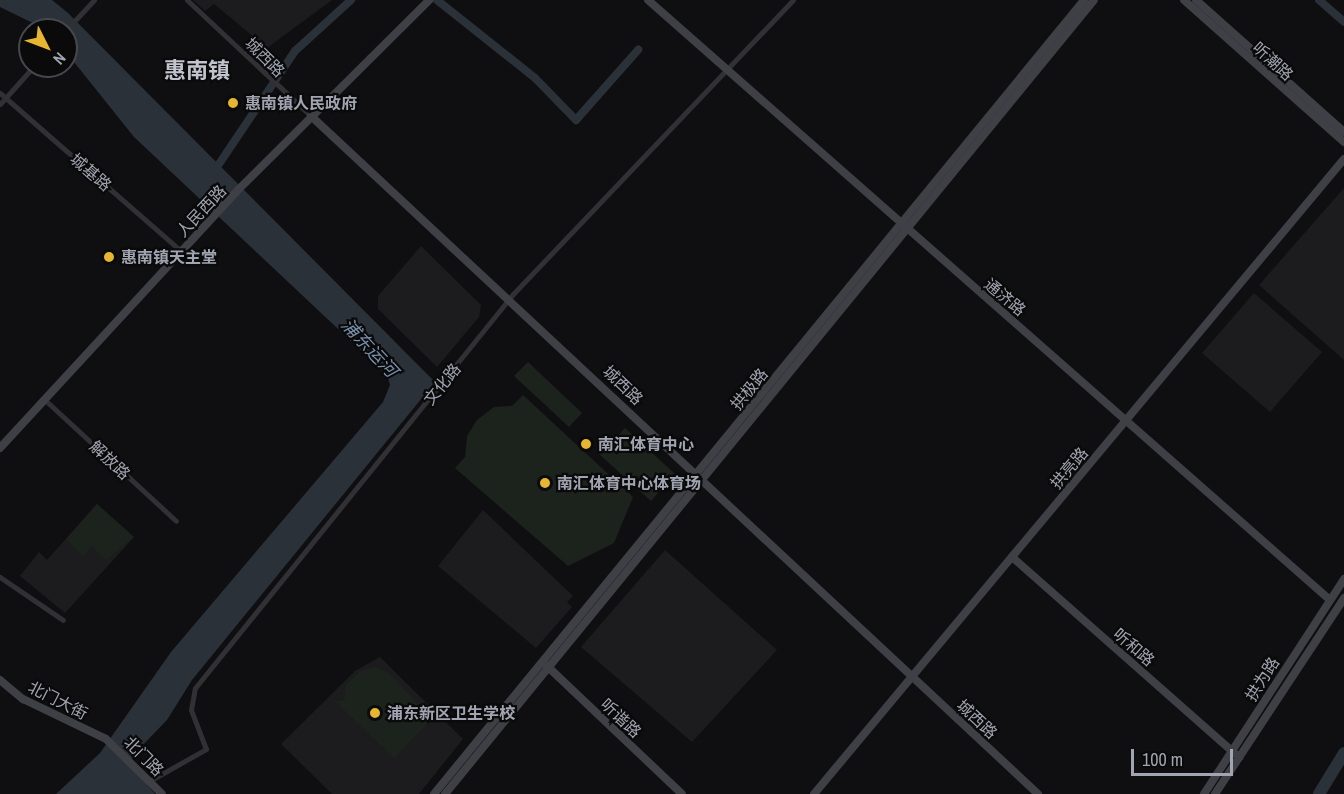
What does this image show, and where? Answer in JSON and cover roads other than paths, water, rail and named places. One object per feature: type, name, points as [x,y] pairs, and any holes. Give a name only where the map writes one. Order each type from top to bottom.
[{"type":"street","points":[[78,18],[94,0]]},
{"type":"street","name":"城西路","points":[[187,0],[270,82],[311,116],[509,299],[1038,794]]},
{"type":"street","name":"人民西路","points":[[0,448],[239,189],[429,0]]},
{"type":"street","name":"通济路","points":[[648,0],[903,227],[1127,419],[1341,611]]},
{"type":"street","name":"文化路","points":[[151,780],[206,749],[191,711],[195,688],[509,299],[793,0]]},
{"type":"street","name":"拱极路","points":[[444,794],[548,668],[1084,0]]},
{"type":"street","name":"拱极路","points":[[903,227],[1094,0]]},
{"type":"street","name":"听潮路","points":[[1184,0],[1344,142]]},
{"type":"street","name":"听潮路","points":[[1196,0],[1344,132]]},
{"type":"street","points":[[0,104],[24,78]]},
{"type":"street","name":"城基路","points":[[0,93],[181,251]]},
{"type":"street","name":"拱亮路","points":[[814,794],[1344,159]]},
{"type":"street","name":"解放路","points":[[45,400],[176,521]]},
{"type":"street","name":"拱极路","points":[[434,794],[541,661],[699,477]]},
{"type":"street","name":"听和路","points":[[1012,557],[1239,757]]},
{"type":"street","points":[[0,577],[63,620]]},
{"type":"street","name":"拱为路","points":[[1204,794],[1344,579]]},
{"type":"street","name":"拱为路","points":[[1215,794],[1341,611],[1344,598]]},
{"type":"street","name":"听谐路","points":[[541,661],[682,794]]},
{"type":"street","name":"北门大街","points":[[0,680],[23,699],[106,739]]},
{"type":"street","name":"北门路","points":[[106,739],[136,763],[162,794]]},
{"type":"water","points":[[0,0],[52,0],[73,18],[22,18],[0,7]]},
{"type":"water","name":"浦东运河","points":[[78,23],[435,382],[192,680],[167,720],[134,754],[130,765],[155,794],[56,794],[100,753],[171,652],[383,402],[390,385],[387,375],[134,137],[78,67]]},
{"type":"waterway","points":[[213,173],[295,51],[351,0]]},
{"type":"waterway","points":[[437,0],[535,78],[576,120],[638,50]]},
{"type":"waterway","points":[[1319,0],[1344,22]]},
{"type":"waterway","points":[[1319,794],[1344,753]]},
{"type":"place","name":"惠南镇人民政府","points":[[233,103]]},
{"type":"place","name":"惠南镇天主堂","points":[[109,257]]},
{"type":"place","name":"南汇体育中心","points":[[586,444]]},
{"type":"place","name":"南汇体育中心体育场","points":[[545,483]]},
{"type":"place","name":"浦东新区卫生学校","points":[[375,713]]},
{"type":"district","name":"惠南镇","points":[[197,71]]}]
